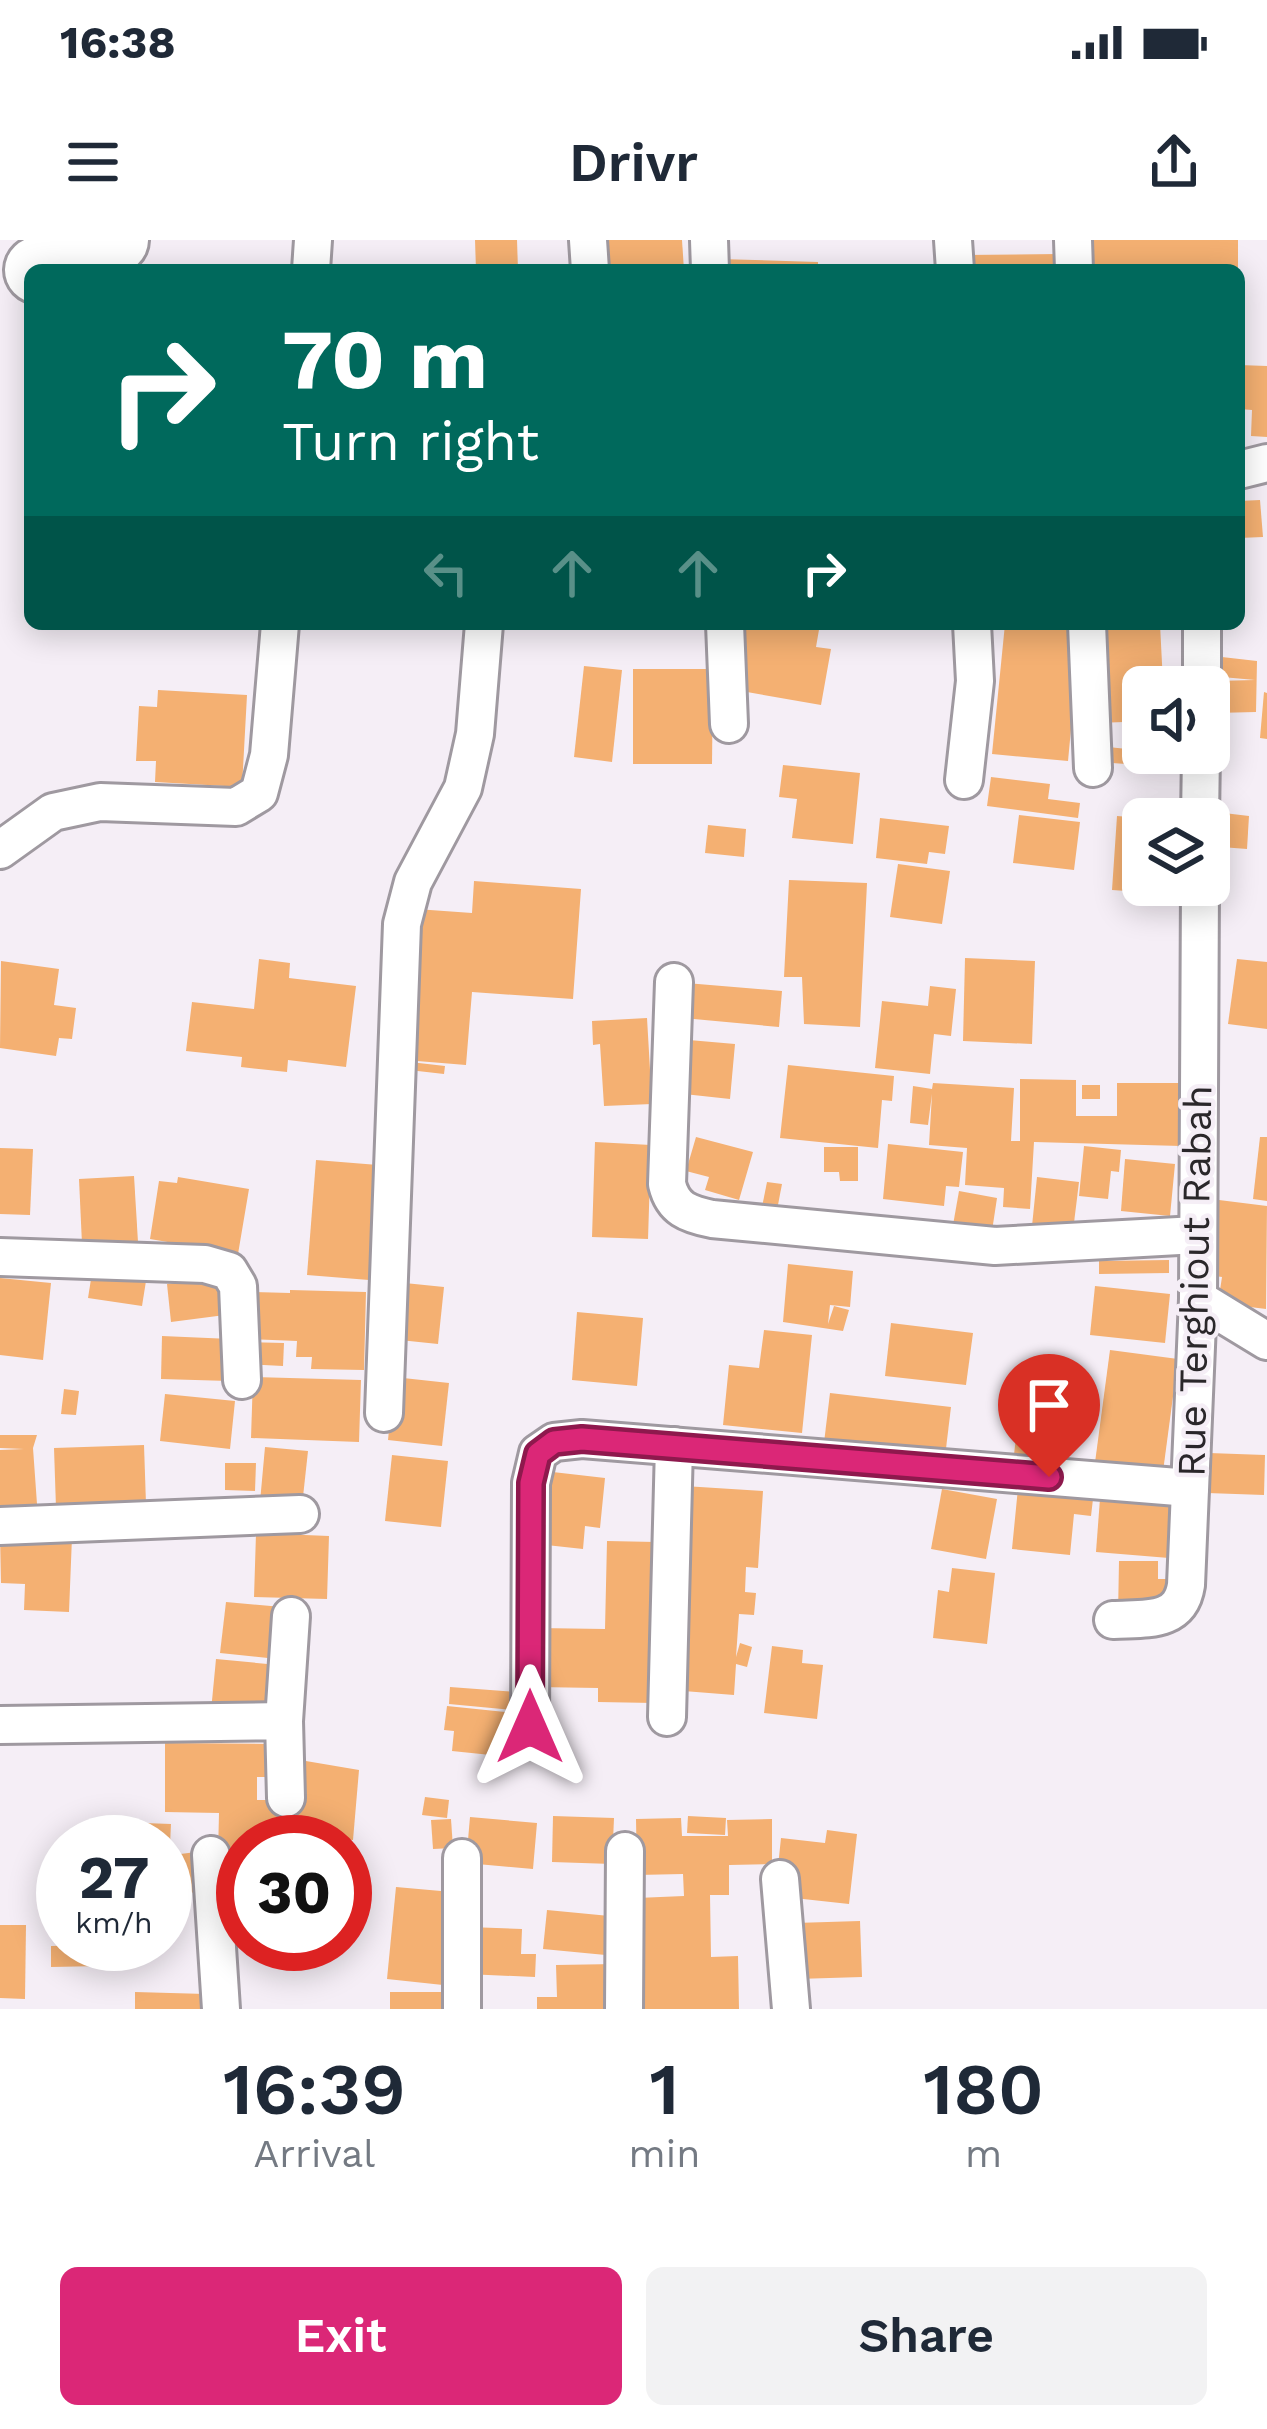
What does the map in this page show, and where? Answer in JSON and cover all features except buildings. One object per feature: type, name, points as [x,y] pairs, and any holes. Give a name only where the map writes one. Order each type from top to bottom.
[{"type":"highway","points":[[0,244],[9,240]]},
{"type":"highway","points":[[53,264],[115,240]]},
{"type":"street","points":[[0,850],[53,812],[100,802],[236,807],[259,793],[268,755],[279,630]]},
{"type":"street","points":[[384,1413],[402,924],[412,882],[463,788],[475,734],[484,630]]},
{"type":"street","points":[[725,630],[729,724]]},
{"type":"street","points":[[964,780],[974,682],[972,630]]},
{"type":"street","points":[[1087,630],[1093,768]]},
{"type":"street","points":[[1202,630],[1202,666]]},
{"type":"street","name":"Rue Terghiout Rabah","points":[[1113,1620],[1160,1618],[1180,1605],[1186,1585],[1198,1299],[1200,906]]},
{"type":"street","points":[[674,982],[667,1184],[679,1208],[712,1219],[995,1246],[1197,1235]]},
{"type":"street","points":[[0,1257],[205,1264],[229,1271],[238,1286],[242,1380]]},
{"type":"street","points":[[1198,1299],[1267,1341]]},
{"type":"street","points":[[530,1727],[531,1483],[538,1454],[554,1442],[582,1439],[1190,1488]]},
{"type":"street","points":[[667,1717],[674,1446]]},
{"type":"street","points":[[0,1526],[300,1514]]},
{"type":"street","points":[[286,1798],[284,1721],[291,1616]]},
{"type":"street","points":[[0,1725],[284,1721]]},
{"type":"street","points":[[624,2009],[625,1851]]},
{"type":"street","points":[[212,1855],[220,2009]]},
{"type":"street","points":[[461,2009],[462,1858]]},
{"type":"street","points":[[781,1880],[791,2009]]},
{"type":"route","points":[[530,1727],[531,1483],[538,1454],[554,1442],[582,1439],[1049,1477]]}]
